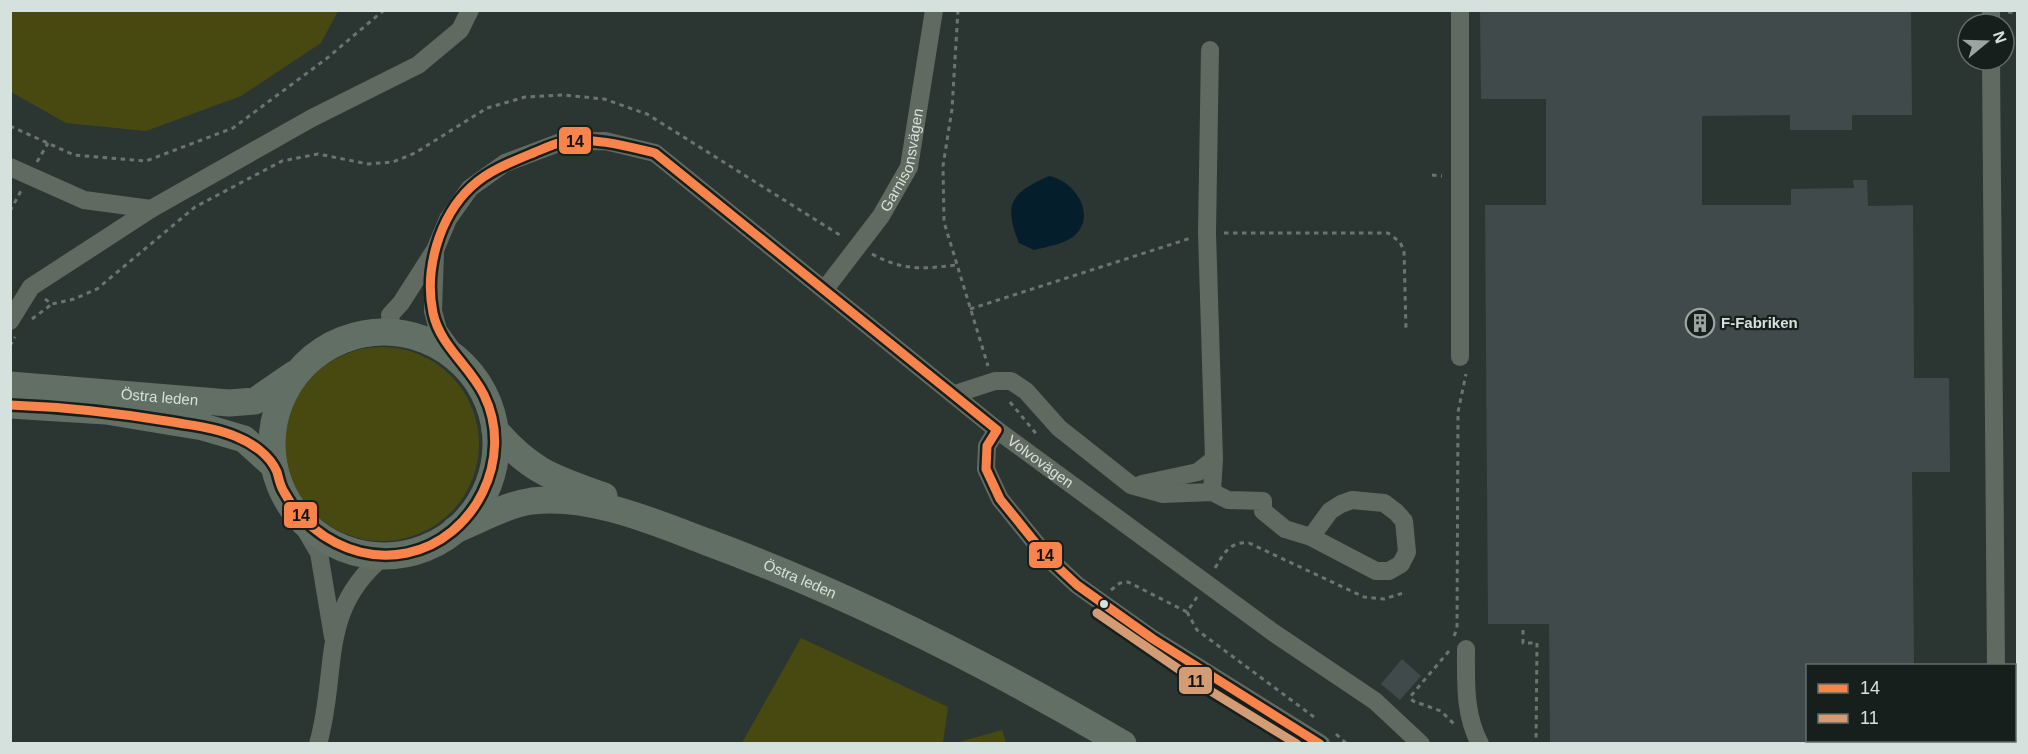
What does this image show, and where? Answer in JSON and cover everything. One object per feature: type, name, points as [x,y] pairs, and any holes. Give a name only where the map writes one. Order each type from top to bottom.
[{"type":"highway","points":[[392,332],[417,337],[440,347],[461,362],[477,382],[485,398],[495,430],[495,458],[488,485],[475,510],[455,530],[434,544],[418,550],[384,556],[359,553],[334,544],[313,531],[295,512],[282,490],[274,466],[272,440],[276,415],[285,391],[300,370],[319,352],[341,340],[366,333],[392,332]]},
{"type":"highway","name":"Östra leden","points":[[10,385],[229,403],[255,401],[300,370]]},
{"type":"highway","name":"Östra leden","points":[[10,405],[106,411],[203,427],[244,440],[274,466]]},
{"type":"highway","name":"Östra leden","points":[[495,430],[533,467],[590,491],[713,532],[850,586],[988,654],[1144,744]]},
{"type":"highway","name":"Östra leden","points":[[455,530],[512,506],[532,501],[580,503],[665,526],[855,601],[938,640],[1123,744]]},
{"type":"street","points":[[10,321],[31,287],[151,209],[312,118],[418,64],[460,30],[470,10]]},
{"type":"street","name":"Garnisonsvägen","points":[[825,289],[881,216],[909,166],[934,10]]},
{"type":"street","points":[[1460,10],[1463,362]]},
{"type":"street","points":[[1210,50],[1208,233],[1214,459],[1212,492]]},
{"type":"street","points":[[1991,72],[1996,664]]},
{"type":"street","name":"Volvovägen","points":[[435,250],[448,219],[470,188],[505,163],[561,142],[605,141],[655,153],[997,430],[1274,633],[1375,701],[1421,744]]},
{"type":"street","points":[[10,167],[84,200],[151,209]]},
{"type":"street","points":[[392,332],[390,315],[401,303],[435,250]]},
{"type":"street","points":[[435,250],[433,311],[438,330],[461,362]]},
{"type":"street","points":[[955,394],[995,381],[1011,381],[1026,391],[1059,428],[1131,485],[1163,494],[1212,492],[1228,500],[1263,501],[1263,511],[1270,519],[1286,529],[1311,537],[1376,571],[1389,571],[1401,564],[1407,552],[1404,521],[1384,503],[1352,500],[1341,504],[1330,511],[1311,537]]},
{"type":"street","points":[[997,430],[987,446],[986,469],[1000,499],[1047,557],[1077,585],[1153,639],[1328,738]]},
{"type":"street","points":[[1131,485],[1159,482],[1198,472],[1214,459]]},
{"type":"street","points":[[295,512],[320,553],[333,639]]},
{"type":"street","points":[[318,744],[333,639],[352,589],[362,576],[384,556]]},
{"type":"street","points":[[1456,646],[1472,730],[1480,744]]},
{"type":"path","points":[[10,126],[74,155],[146,161],[233,128],[326,59],[384,10]]},
{"type":"path","points":[[958,10],[952,109],[943,166],[944,222],[990,372]]},
{"type":"path","points":[[2005,10],[2018,13]]},
{"type":"path","points":[[1432,175],[1442,176]]},
{"type":"path","points":[[1455,725],[1441,711],[1410,697],[1456,646],[1458,412],[1463,362]]},
{"type":"path","points":[[1216,567],[1230,547],[1239,542],[1249,543],[1364,597],[1384,599],[1404,593]]},
{"type":"path","points":[[1107,595],[1120,583],[1128,582],[1187,612],[1197,630],[1207,639],[1318,721]]},
{"type":"path","points":[[1187,612],[1199,593]]},
{"type":"path","points":[[1523,630],[1523,643],[1537,643],[1536,744]]},
{"type":"path","points":[[1328,738],[1347,744]]},
{"type":"shaded area","points":[[11,10],[338,11],[321,43],[241,96],[146,131],[66,123],[11,92]]},
{"type":"shaded area","points":[[382,347],[410,351],[428,359],[436,363],[457,383],[463,390],[475,416],[479,444],[475,472],[467,490],[463,498],[443,519],[436,525],[410,537],[382,541],[354,537],[336,529],[328,525],[307,505],[301,498],[289,472],[285,444],[289,416],[297,398],[301,390],[321,369],[328,363],[354,351]]},
{"type":"shaded area","points":[[801,638],[948,707],[943,743],[742,743]]},
{"type":"shaded area","points":[[1002,730],[1006,743],[956,743]]},
{"type":"water","points":[[1049,176],[1067,184],[1074,191],[1080,200],[1084,218],[1081,228],[1070,239],[1034,250],[1019,243],[1011,209],[1019,194]]},
{"type":"building","name":"F-Fabriken","points":[[1480,10],[1911,10],[1912,115],[1852,115],[1852,130],[1790,130],[1790,115],[1702,116],[1702,205],[1791,205],[1791,189],[1854,188],[1853,180],[1867,180],[1868,206],[1913,205],[1914,378],[1949,378],[1950,472],[1912,472],[1914,664],[1806,664],[1806,742],[1808,744],[1550,744],[1549,624],[1488,624],[1485,205],[1546,205],[1546,99],[1481,99]]},
{"type":"building","points":[[1402,659],[1421,676],[1400,700],[1381,684]]},
{"type":"transit line","name":"14","points":[[10,405],[132,416],[229,434],[249,443],[265,455],[274,466],[283,490],[294,508],[306,522],[336,543],[352,550],[388,555],[407,553],[431,545],[452,531],[469,513],[483,492],[491,469],[495,444],[492,419],[484,395],[442,336],[433,313],[431,296],[433,262],[450,213],[471,187],[485,176],[508,163],[559,143],[598,141],[655,153],[997,430],[987,446],[986,469],[1000,499],[1047,557],[1077,585],[1153,639],[1320,744]]},
{"type":"transit line","name":"11","points":[[1097,613],[1209,690],[1297,744]]},
{"type":"place","name":"F-Fabriken","points":[[1700,323]]}]
